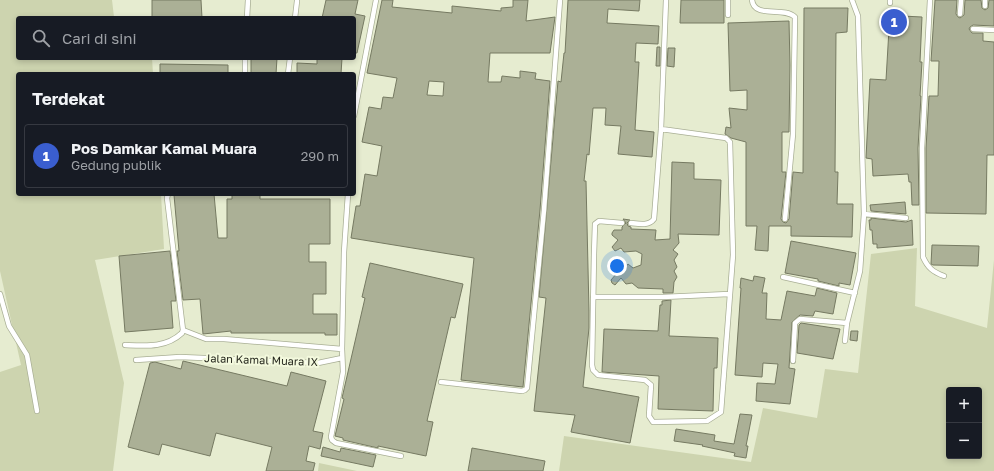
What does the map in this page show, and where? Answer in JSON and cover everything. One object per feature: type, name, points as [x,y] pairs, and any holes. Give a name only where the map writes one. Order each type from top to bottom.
[{"type":"lane","points":[[247,16],[248,0]]},
{"type":"lane","points":[[356,105],[376,0]]},
{"type":"lane","points":[[441,382],[522,391],[527,388],[544,210],[560,0]]},
{"type":"lane","points":[[631,223],[648,224],[654,219],[662,129],[666,0]]},
{"type":"lane","points":[[728,0],[728,15]]},
{"type":"lane","points":[[752,0],[754,6],[758,10],[791,13],[795,17],[793,134],[785,219]]},
{"type":"lane","points":[[845,341],[847,323],[860,271],[864,214],[858,16],[852,0]]},
{"type":"lane","points":[[930,0],[922,148],[923,257],[927,266],[934,272],[944,276]]},
{"type":"lane","points":[[960,14],[961,0]]},
{"type":"lane","points":[[985,0],[985,6]]},
{"type":"lane","points":[[295,16],[297,1]]},
{"type":"lane","points":[[973,30],[994,30]]},
{"type":"lane","points":[[245,60],[245,72]]},
{"type":"lane","points":[[288,72],[290,60]]},
{"type":"lane","points":[[622,223],[599,221],[596,224],[592,365],[596,374],[598,375],[645,380],[651,385],[649,416],[653,422],[707,421],[721,412],[724,388],[729,294],[733,255],[730,142],[726,138],[662,129]]},
{"type":"lane","points":[[125,345],[156,346],[170,342],[182,333],[168,196]]},
{"type":"lane","points":[[348,196],[344,252],[343,372],[331,437],[336,443],[401,456]]},
{"type":"lane","points":[[864,214],[906,218]]},
{"type":"lane","points":[[783,277],[855,293]]},
{"type":"lane","points":[[0,294],[9,326],[26,355],[37,411]]},
{"type":"lane","points":[[593,297],[664,297],[729,294]]},
{"type":"lane","points":[[793,361],[795,323],[797,320],[800,318],[847,323]]},
{"type":"lane","points":[[182,330],[206,339],[224,339],[342,349]]},
{"type":"lane","name":"Jalan Kamal Muara IX","points":[[136,360],[180,357],[318,363],[342,358]]},
{"type":"green space","points":[[0,0],[112,0],[114,16],[16,16],[16,60],[152,60],[153,72],[16,72],[16,196],[161,196],[164,249],[95,260],[124,383],[113,471],[0,471],[0,372],[21,365],[0,271]]},
{"type":"green space","points":[[917,248],[915,306],[987,328],[994,260],[994,471],[559,471],[564,436],[751,462],[763,408],[817,418],[825,369],[858,373],[871,254]]},
{"type":"green space","points":[[319,463],[357,471],[318,471]]},
{"type":"building","points":[[152,0],[201,0],[202,16],[152,16]]},
{"type":"building","points":[[326,0],[358,0],[355,14],[365,16],[357,53],[356,16],[322,16]]},
{"type":"building","points":[[382,0],[393,0],[392,7],[452,13],[452,6],[501,11],[501,8],[513,7],[513,0],[528,0],[526,21],[555,17],[550,53],[490,53],[488,82],[501,82],[502,76],[520,78],[520,71],[536,73],[535,79],[550,81],[540,210],[523,387],[461,380],[474,258],[351,238],[356,206],[360,206],[365,174],[377,176],[382,146],[362,142],[369,107],[381,109],[383,97],[393,98],[397,78],[367,73]],"holes":[[[429,81],[444,82],[443,96],[427,95]]]},
{"type":"building","points":[[568,0],[640,0],[639,11],[608,9],[607,23],[659,26],[658,44],[636,43],[635,62],[639,62],[635,130],[654,132],[652,157],[618,154],[621,126],[605,125],[606,108],[593,108],[589,155],[587,154],[584,181],[586,181],[589,328],[583,387],[639,397],[630,443],[571,432],[575,415],[534,411],[546,298],[539,297],[558,81],[561,82],[565,53]]},
{"type":"building","points":[[681,0],[724,0],[724,23],[680,23]]},
{"type":"building","points":[[935,0],[957,0],[956,14],[960,18],[964,15],[965,0],[981,0],[982,8],[985,10],[988,8],[989,0],[994,0],[994,26],[973,25],[969,29],[972,33],[983,33],[983,41],[994,42],[994,155],[987,155],[986,214],[926,213],[926,148],[929,96],[938,96],[939,61],[931,61]]},
{"type":"building","points":[[804,8],[848,8],[847,32],[836,33],[835,172],[838,172],[837,204],[853,204],[852,237],[791,236],[791,226],[769,226],[768,251],[755,250],[757,226],[746,226],[746,142],[731,138],[725,134],[726,127],[731,128],[729,108],[747,110],[747,90],[730,91],[728,23],[789,21],[789,132],[782,132],[782,172],[786,172],[781,219],[786,223],[789,219],[793,172],[803,173]]},
{"type":"building","points":[[882,15],[922,17],[920,62],[922,62],[921,96],[918,148],[919,205],[912,205],[911,182],[909,182],[908,174],[873,176],[872,159],[866,158],[870,79],[886,80],[889,29],[881,28]]},
{"type":"building","points":[[657,47],[660,47],[660,66],[656,66]]},
{"type":"building","points":[[668,48],[675,48],[674,67],[667,66]]},
{"type":"building","points":[[251,60],[277,60],[276,72],[251,72]]},
{"type":"building","points":[[317,60],[342,60],[341,72],[297,72],[297,63],[317,64]]},
{"type":"building","points":[[160,64],[228,65],[228,72],[160,72]]},
{"type":"building","points":[[672,162],[694,163],[694,179],[721,180],[719,235],[678,234],[679,243],[673,250],[678,254],[674,260],[677,267],[674,271],[677,277],[674,282],[673,293],[663,293],[663,289],[638,288],[632,283],[626,284],[621,278],[615,285],[611,280],[617,273],[612,269],[614,264],[617,264],[623,270],[628,264],[633,268],[641,265],[642,254],[636,251],[624,252],[621,248],[615,251],[612,247],[618,240],[612,235],[612,233],[614,230],[622,230],[622,227],[626,223],[623,219],[630,220],[627,223],[631,229],[656,230],[655,240],[670,239]]},
{"type":"building","points":[[174,196],[214,196],[218,238],[227,238],[227,199],[232,199],[232,196],[260,196],[260,199],[330,199],[330,244],[309,244],[309,262],[326,262],[326,294],[313,294],[313,314],[337,314],[337,335],[325,335],[325,333],[231,333],[231,331],[203,334],[200,299],[183,300],[177,251],[179,251]]},
{"type":"building","points":[[905,202],[906,214],[871,211],[870,205]]},
{"type":"building","points":[[871,218],[906,222],[912,220],[913,245],[877,248],[877,244],[873,244],[872,230],[870,230],[869,220],[871,220]]},
{"type":"building","points":[[791,241],[856,253],[850,285],[839,283],[839,286],[818,281],[818,279],[785,273]]},
{"type":"building","points":[[932,245],[979,246],[978,266],[933,265],[931,264]]},
{"type":"building","points":[[170,251],[176,301],[171,301],[173,328],[125,332],[119,256]]},
{"type":"building","points":[[370,263],[463,284],[455,318],[451,317],[427,421],[433,422],[426,456],[378,446],[378,448],[343,440],[343,438],[335,436],[344,399],[342,398],[365,298],[362,297]]},
{"type":"building","points":[[754,276],[765,278],[762,293],[767,293],[766,319],[781,320],[787,291],[815,296],[817,288],[837,293],[833,314],[815,311],[813,316],[800,315],[792,322],[789,368],[795,369],[790,404],[756,401],[757,383],[775,384],[778,364],[763,363],[762,377],[735,375],[741,278],[753,281]]},
{"type":"building","points":[[671,300],[669,336],[718,338],[717,368],[714,368],[713,411],[658,409],[659,376],[602,372],[604,329],[658,331],[660,305],[662,305],[662,301]]},
{"type":"building","points":[[801,323],[840,329],[833,359],[797,353],[799,325]]},
{"type":"building","points":[[851,331],[858,331],[857,341],[850,340]]},
{"type":"building","points":[[183,361],[287,386],[291,372],[326,381],[313,431],[323,433],[320,449],[309,446],[306,461],[315,463],[313,471],[266,471],[272,447],[216,433],[210,456],[162,444],[159,455],[128,447],[150,363],[155,362],[181,369]]},
{"type":"building","points":[[740,414],[752,415],[746,446],[748,446],[746,458],[734,456],[735,453],[702,446],[703,445],[674,441],[676,429],[715,435],[714,441],[734,444]]},
{"type":"building","points":[[323,447],[340,452],[341,448],[376,455],[373,467],[321,456]]},
{"type":"building","points":[[472,448],[545,461],[543,471],[468,471]]},
{"type":"place","name":"Pos Damkar Kamal Muara","points":[[894,22]]}]
